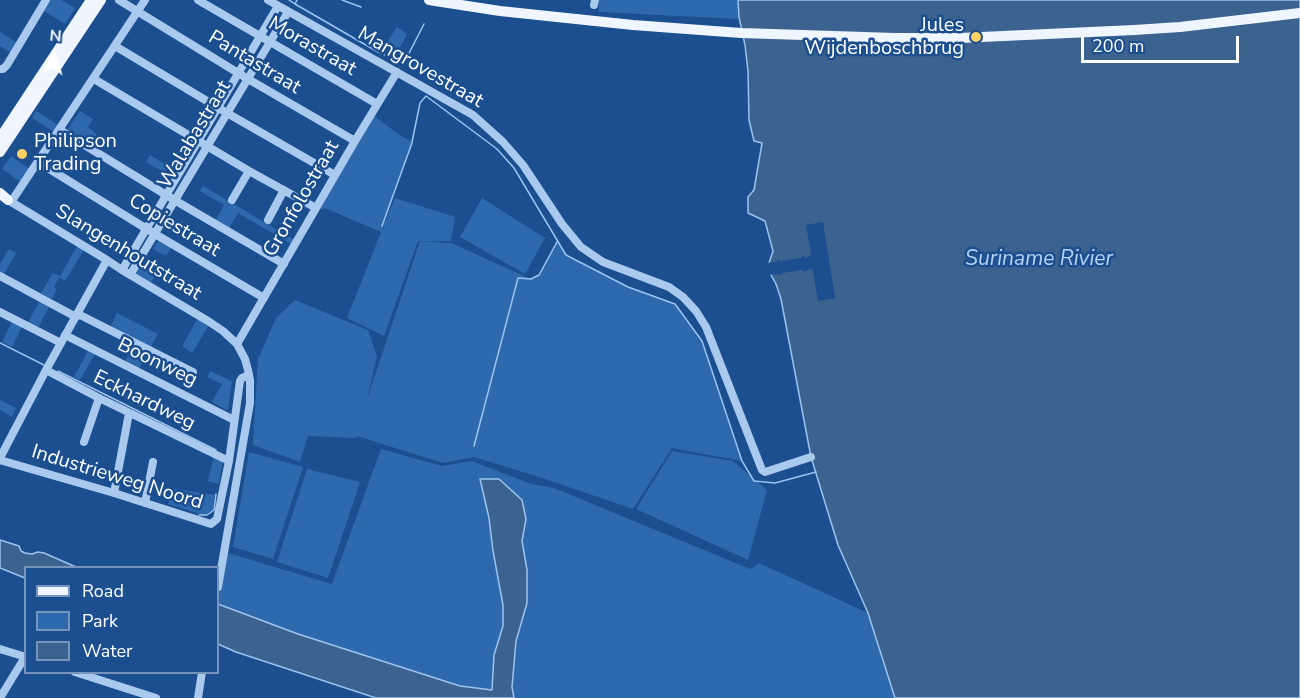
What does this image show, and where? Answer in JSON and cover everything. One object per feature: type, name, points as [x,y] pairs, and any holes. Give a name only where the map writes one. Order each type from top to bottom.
[{"type":"main road","points":[[1,148],[91,0]]},
{"type":"main road","points":[[1,148],[101,0]]},
{"type":"main road","points":[[429,0],[500,11],[633,25],[741,33],[883,37],[960,38],[1134,30],[1300,14]]},
{"type":"street","points":[[2,69],[7,65],[46,0]]},
{"type":"street","name":"Pantastraat","points":[[119,0],[239,74],[355,141]]},
{"type":"street","points":[[5,197],[38,162],[145,0]]},
{"type":"street","name":"Morastraat","points":[[198,0],[377,105]]},
{"type":"street","name":"Mangrovestraat","points":[[268,0],[473,115],[503,142],[522,165],[562,224],[581,247],[603,262],[669,287],[683,297],[696,311],[706,327],[762,470],[767,471],[811,457]]},
{"type":"street","name":"Walabastraat","points":[[126,272],[147,229],[278,6]]},
{"type":"street","name":"Walabastraat","points":[[126,272],[155,234],[176,201],[226,113],[288,12]]},
{"type":"street","points":[[115,46],[335,175]]},
{"type":"street","name":"Gronfolostraat","points":[[237,344],[397,72]]},
{"type":"street","points":[[94,78],[207,147],[316,208]]},
{"type":"street","points":[[60,130],[284,264]]},
{"type":"street","name":"Copiestraat","points":[[38,162],[264,298]]},
{"type":"street","points":[[232,200],[249,171]]},
{"type":"street","points":[[268,220],[284,190]]},
{"type":"street","name":"Slangenhoutstraat","points":[[5,197],[208,321],[237,344]]},
{"type":"street","points":[[0,459],[107,260]]},
{"type":"street","points":[[0,276],[193,372]]},
{"type":"street","name":"Boonweg","points":[[0,312],[63,339],[234,420]]},
{"type":"street","points":[[219,581],[249,403],[249,375],[245,359],[237,344]]},
{"type":"street","name":"Eckhardweg","points":[[46,370],[229,461]]},
{"type":"street","name":"Industrieweg Noord","points":[[0,459],[209,524],[213,523],[217,519],[229,461],[240,381],[249,375]]},
{"type":"street","points":[[84,442],[99,398]]},
{"type":"street","points":[[114,493],[129,412]]},
{"type":"street","points":[[145,503],[153,462]]},
{"type":"street","points":[[0,649],[24,657]]},
{"type":"street","points":[[0,698],[24,659]]},
{"type":"street","points":[[80,674],[127,693],[156,698]]},
{"type":"street","points":[[198,697],[202,674]]},
{"type":"green space","points":[[51,0],[61,0],[75,8],[65,24],[44,11]]},
{"type":"green space","points":[[599,0],[738,0],[738,19],[599,12]]},
{"type":"green space","points":[[397,27],[407,34],[396,55],[384,47]]},
{"type":"green space","points":[[0,32],[17,43],[11,53],[0,46]]},
{"type":"green space","points":[[36,111],[60,126],[56,133],[32,118]]},
{"type":"green space","points":[[80,111],[93,119],[88,127],[102,139],[97,147],[68,129]]},
{"type":"green space","points":[[373,115],[412,142],[382,229],[395,198],[455,217],[451,241],[418,241],[384,336],[347,318],[381,232],[325,208],[317,211]]},
{"type":"green space","points":[[150,155],[178,172],[174,178],[146,162]]},
{"type":"green space","points":[[11,156],[31,170],[22,183],[2,169]]},
{"type":"green space","points":[[203,186],[296,241],[294,246],[238,213],[229,228],[216,220],[224,205],[200,191]]},
{"type":"green space","points":[[482,198],[545,238],[525,274],[460,237]]},
{"type":"green space","points":[[160,240],[172,247],[166,256],[153,249]]},
{"type":"green space","points":[[420,241],[451,243],[531,279],[539,274],[558,241],[566,255],[628,286],[675,304],[702,341],[742,461],[672,448],[633,509],[474,457],[443,463],[357,436],[356,438],[308,436],[300,462],[253,445],[258,359],[276,318],[295,300],[368,330],[377,356],[367,399]]},
{"type":"green space","points":[[77,246],[84,250],[65,281],[58,277],[54,287],[57,289],[52,299],[41,293],[53,273],[60,276]]},
{"type":"green space","points":[[9,249],[16,253],[3,276],[0,274],[0,264]]},
{"type":"green space","points":[[140,264],[156,274],[151,283],[136,274]]},
{"type":"green space","points":[[40,300],[50,305],[37,330],[27,325]]},
{"type":"green space","points":[[117,313],[158,334],[150,348],[110,328]]},
{"type":"green space","points":[[198,318],[209,325],[192,353],[182,346]]},
{"type":"green space","points":[[13,320],[23,325],[12,347],[2,342]]},
{"type":"green space","points":[[133,344],[148,352],[139,369],[125,362]]},
{"type":"green space","points":[[89,349],[96,352],[80,380],[74,377]]},
{"type":"green space","points":[[210,371],[232,381],[226,410],[212,402],[222,384],[207,377]]},
{"type":"green space","points":[[0,400],[16,408],[12,417],[0,410]]},
{"type":"green space","points":[[381,449],[442,466],[472,461],[531,484],[554,488],[750,569],[759,563],[868,613],[895,698],[514,698],[512,687],[516,641],[527,603],[527,570],[522,541],[526,519],[489,518],[503,605],[503,626],[494,655],[492,690],[460,686],[298,634],[219,604],[221,551],[332,584]]},
{"type":"green space","points":[[672,451],[733,461],[767,490],[748,560],[636,509]]},
{"type":"green space","points":[[249,452],[303,467],[273,559],[233,547]]},
{"type":"green space","points":[[214,455],[223,460],[219,484],[208,481]]},
{"type":"green space","points":[[307,469],[360,482],[328,578],[277,562]]},
{"type":"green space","points":[[173,489],[215,495],[213,510],[204,515],[168,504]]},
{"type":"water","name":"Suriname Rivier","points":[[738,0],[1300,0],[1300,698],[895,698],[868,613],[838,545],[811,457],[781,299],[771,275],[769,263],[773,251],[765,221],[748,213],[748,197],[754,190],[762,143],[754,141],[749,120],[748,71]]},
{"type":"water","points":[[480,479],[499,479],[522,500],[526,519],[522,541],[527,570],[527,603],[516,641],[512,687],[514,698],[376,698],[219,644],[219,604],[298,634],[460,686],[492,690],[494,655],[503,626],[503,605],[489,518]]},
{"type":"water","points":[[0,540],[19,546],[25,553],[44,553],[74,566],[24,566],[24,578],[0,568]]},
{"type":"pier","points":[[823,222],[835,298],[818,301],[811,269],[804,272],[803,270],[782,273],[782,275],[768,275],[766,263],[802,256],[809,257],[811,254],[806,225]]},
{"type":"waterway","points":[[289,0],[295,4]]},
{"type":"waterway","points":[[297,0],[295,4],[378,52],[404,63],[424,24]]},
{"type":"waterway","points":[[342,0],[361,7]]},
{"type":"waterway","points":[[412,142],[420,103],[426,96],[497,149],[514,168],[566,255],[628,287],[675,304],[702,341],[742,461],[754,481],[775,483],[816,472]]},
{"type":"waterway","points":[[382,226],[412,143]]},
{"type":"waterway","points":[[474,446],[518,278],[531,279],[539,275],[557,242]]},
{"type":"waterway","points":[[0,343],[44,365]]},
{"type":"waterway","points":[[58,371],[216,450]]},
{"type":"waterway","points":[[199,515],[207,515],[214,510],[216,494]]},
{"type":"place","name":"Jules Wijdenboschbrug","points":[[976,37]]},
{"type":"place","name":"Philipson Trading","points":[[22,154]]}]
